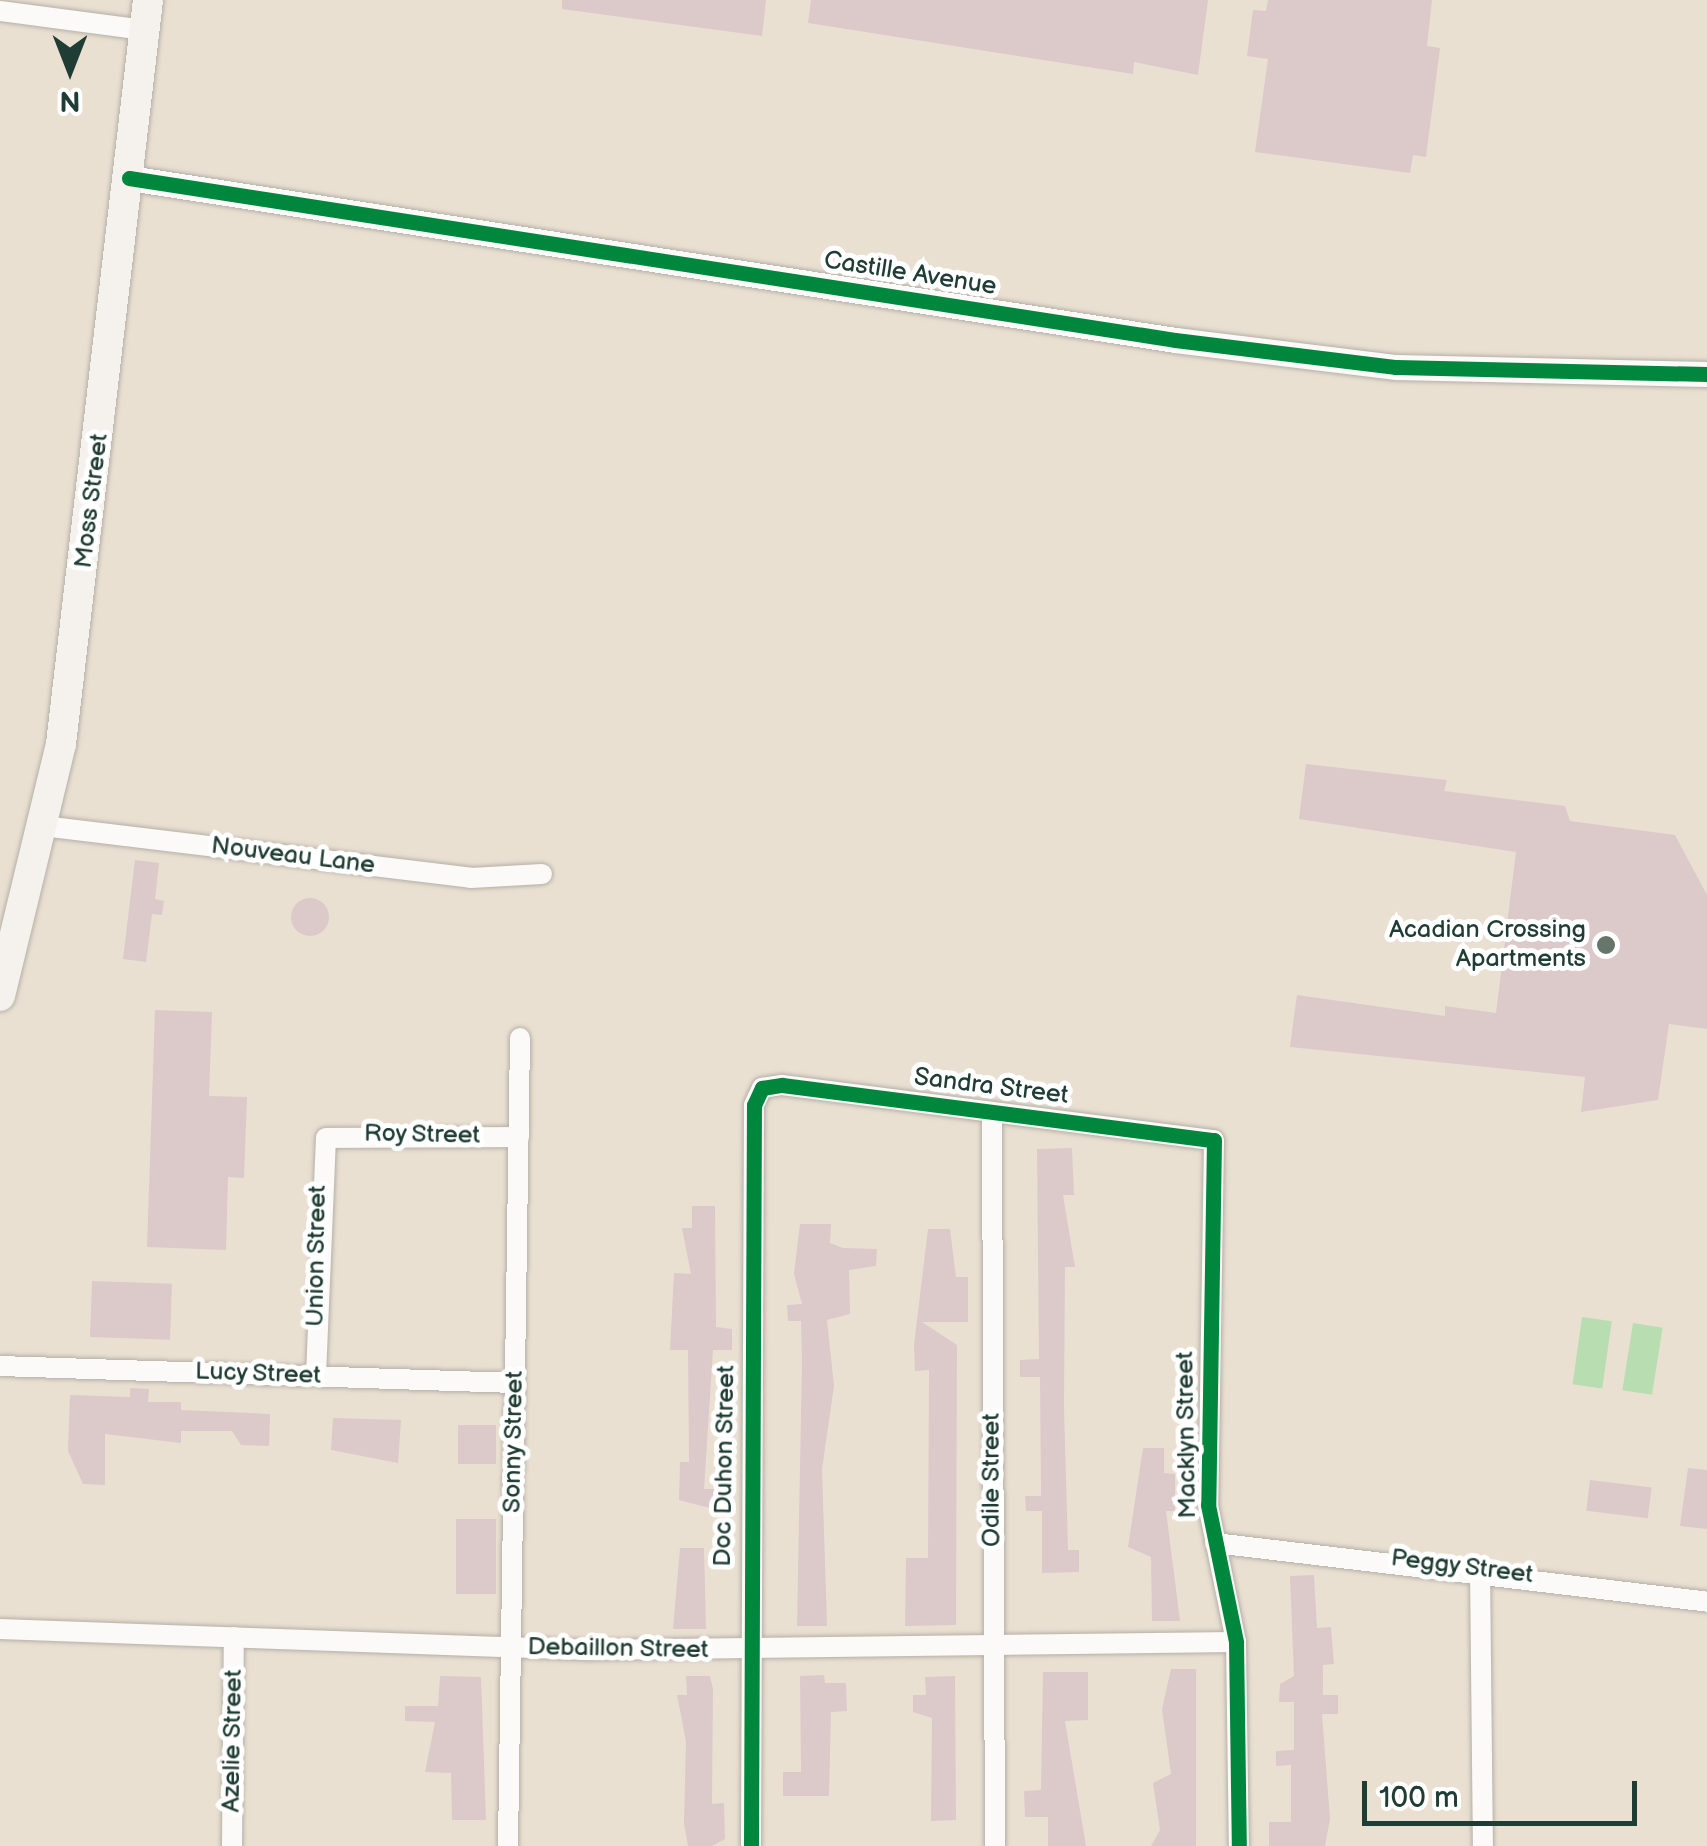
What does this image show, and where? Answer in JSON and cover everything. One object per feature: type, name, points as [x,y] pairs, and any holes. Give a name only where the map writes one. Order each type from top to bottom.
[{"type":"main road","name":"Moss Street","points":[[0,996],[8,934],[43,826],[74,647],[146,15]]},
{"type":"street","points":[[0,11],[146,15]]},
{"type":"street","name":"Castille Avenue","points":[[129,178],[1158,338],[1396,367],[1701,368]]},
{"type":"street","name":"Nouveau Lane","points":[[43,826],[471,878],[542,874]]},
{"type":"street","name":"Sonny Street","points":[[508,1846],[520,1038]]},
{"type":"street","name":"Sandra Street","points":[[762,1088],[1214,1140]]},
{"type":"street","name":"Doc Duhon Street","points":[[751,1846],[747,1650],[754,1105],[762,1088]]},
{"type":"street","name":"Odile Street","points":[[992,1113],[995,1846]]},
{"type":"street","name":"Roy Street","points":[[326,1138],[519,1137]]},
{"type":"street","name":"Union Street","points":[[316,1376],[326,1138]]},
{"type":"street","name":"Macklyn Street","points":[[1214,1140],[1208,1505],[1236,1642],[1239,1846]]},
{"type":"street","name":"Lucy Street","points":[[0,1366],[515,1383]]},
{"type":"street","name":"Peggy Street","points":[[1215,1542],[1480,1569],[1707,1602]]},
{"type":"street","points":[[1480,1569],[1483,1846]]},
{"type":"street","name":"Debaillon Street","points":[[0,1629],[512,1647],[747,1650],[1236,1642]]},
{"type":"street","name":"Azelie Street","points":[[232,1846],[234,1637]]},
{"type":"green space","points":[[1582,1317],[1612,1321],[1602,1389],[1573,1384]]},
{"type":"green space","points":[[1633,1323],[1663,1328],[1652,1395],[1622,1390]]},
{"type":"building","points":[[562,0],[766,0],[762,36],[562,9]]},
{"type":"building","points":[[811,0],[1208,0],[1198,75],[1134,62],[1133,74],[808,23]]},
{"type":"building","points":[[1268,0],[1432,0],[1427,46],[1440,48],[1426,157],[1413,155],[1410,173],[1255,152],[1268,59],[1247,56],[1253,10],[1266,11]]},
{"type":"building","name":"Acadian Crossing Apartments","points":[[1306,764],[1447,780],[1444,791],[1565,806],[1570,821],[1675,835],[1707,895],[1707,1029],[1669,1024],[1658,1100],[1581,1112],[1585,1077],[1290,1047],[1297,995],[1445,1016],[1445,1006],[1496,1013],[1516,852],[1299,819]]},
{"type":"building","points":[[135,860],[159,863],[155,899],[164,901],[162,915],[152,914],[146,962],[123,959]]},
{"type":"building","points":[[310,898],[324,903],[329,917],[324,931],[310,936],[296,931],[291,917],[296,903]]},
{"type":"building","points":[[155,1010],[212,1012],[209,1096],[247,1097],[244,1178],[228,1177],[226,1250],[147,1247]]},
{"type":"building","points":[[1072,1148],[1074,1195],[1063,1195],[1075,1267],[1065,1267],[1064,1408],[1068,1550],[1079,1550],[1079,1572],[1042,1573],[1042,1511],[1026,1511],[1025,1496],[1041,1496],[1040,1377],[1020,1377],[1020,1360],[1039,1359],[1037,1149]]},
{"type":"building","points":[[692,1206],[715,1206],[716,1327],[732,1329],[732,1350],[713,1350],[704,1489],[717,1489],[717,1510],[679,1500],[680,1462],[689,1462],[688,1350],[670,1350],[674,1273],[691,1274],[682,1228],[692,1228]]},
{"type":"building","points":[[800,1224],[831,1224],[830,1243],[843,1248],[877,1249],[876,1266],[849,1270],[850,1314],[827,1320],[834,1386],[822,1469],[827,1626],[797,1626],[801,1321],[788,1321],[787,1305],[802,1304],[794,1274]]},
{"type":"building","points":[[928,1229],[950,1229],[956,1277],[968,1277],[968,1322],[922,1322],[957,1345],[956,1625],[905,1626],[906,1558],[928,1558],[929,1370],[915,1371],[914,1345]]},
{"type":"building","points":[[92,1281],[172,1284],[170,1340],[90,1337]]},
{"type":"building","points":[[130,1388],[149,1389],[148,1402],[181,1402],[181,1410],[270,1414],[269,1446],[241,1445],[232,1431],[181,1431],[181,1443],[105,1434],[105,1485],[83,1484],[68,1451],[70,1395],[130,1397]]},
{"type":"building","points":[[333,1418],[401,1420],[398,1463],[331,1450]]},
{"type":"building","points":[[458,1425],[496,1425],[496,1464],[458,1464]]},
{"type":"building","points":[[1143,1448],[1164,1448],[1164,1473],[1175,1474],[1175,1511],[1166,1511],[1180,1621],[1152,1621],[1151,1557],[1128,1547]]},
{"type":"building","points":[[1688,1468],[1707,1470],[1707,1529],[1680,1526]]},
{"type":"building","points":[[1590,1480],[1652,1488],[1648,1518],[1586,1511]]},
{"type":"building","points":[[456,1519],[496,1519],[496,1594],[456,1594]]},
{"type":"building","points":[[680,1548],[704,1548],[706,1629],[673,1629]]},
{"type":"building","points":[[1314,1575],[1317,1628],[1331,1627],[1334,1664],[1323,1665],[1323,1695],[1338,1695],[1338,1714],[1322,1714],[1330,1819],[1325,1846],[1269,1846],[1269,1822],[1291,1822],[1291,1765],[1276,1766],[1276,1751],[1294,1750],[1294,1702],[1279,1702],[1280,1684],[1294,1676],[1290,1576]]},
{"type":"building","points":[[1171,1669],[1196,1669],[1196,1846],[1151,1846],[1160,1830],[1153,1783],[1171,1774],[1162,1709]]},
{"type":"building","points":[[1043,1672],[1088,1672],[1088,1720],[1065,1721],[1086,1846],[1048,1846],[1048,1817],[1025,1817],[1024,1791],[1041,1790]]},
{"type":"building","points":[[824,1675],[825,1683],[846,1683],[847,1711],[831,1712],[829,1796],[783,1796],[783,1772],[801,1772],[800,1676]]},
{"type":"building","points":[[440,1676],[481,1677],[486,1820],[452,1820],[451,1773],[425,1772],[435,1722],[405,1721],[405,1706],[438,1706]]},
{"type":"building","points":[[686,1676],[710,1676],[713,1689],[712,1804],[724,1803],[725,1839],[712,1846],[688,1846],[684,1824],[686,1741],[677,1695],[687,1695]]},
{"type":"building","points":[[955,1676],[956,1820],[931,1821],[932,1718],[913,1712],[913,1695],[926,1695],[925,1677]]},
{"type":"cycle path","points":[[129,178],[1175,340],[1396,367],[1707,374]]},
{"type":"cycle path","points":[[751,1846],[754,1105],[762,1088],[782,1085],[1214,1140],[1208,1505],[1236,1642],[1239,1846]]},
{"type":"place","name":"Acadian Crossing Apartments","points":[[1606,945]]}]
